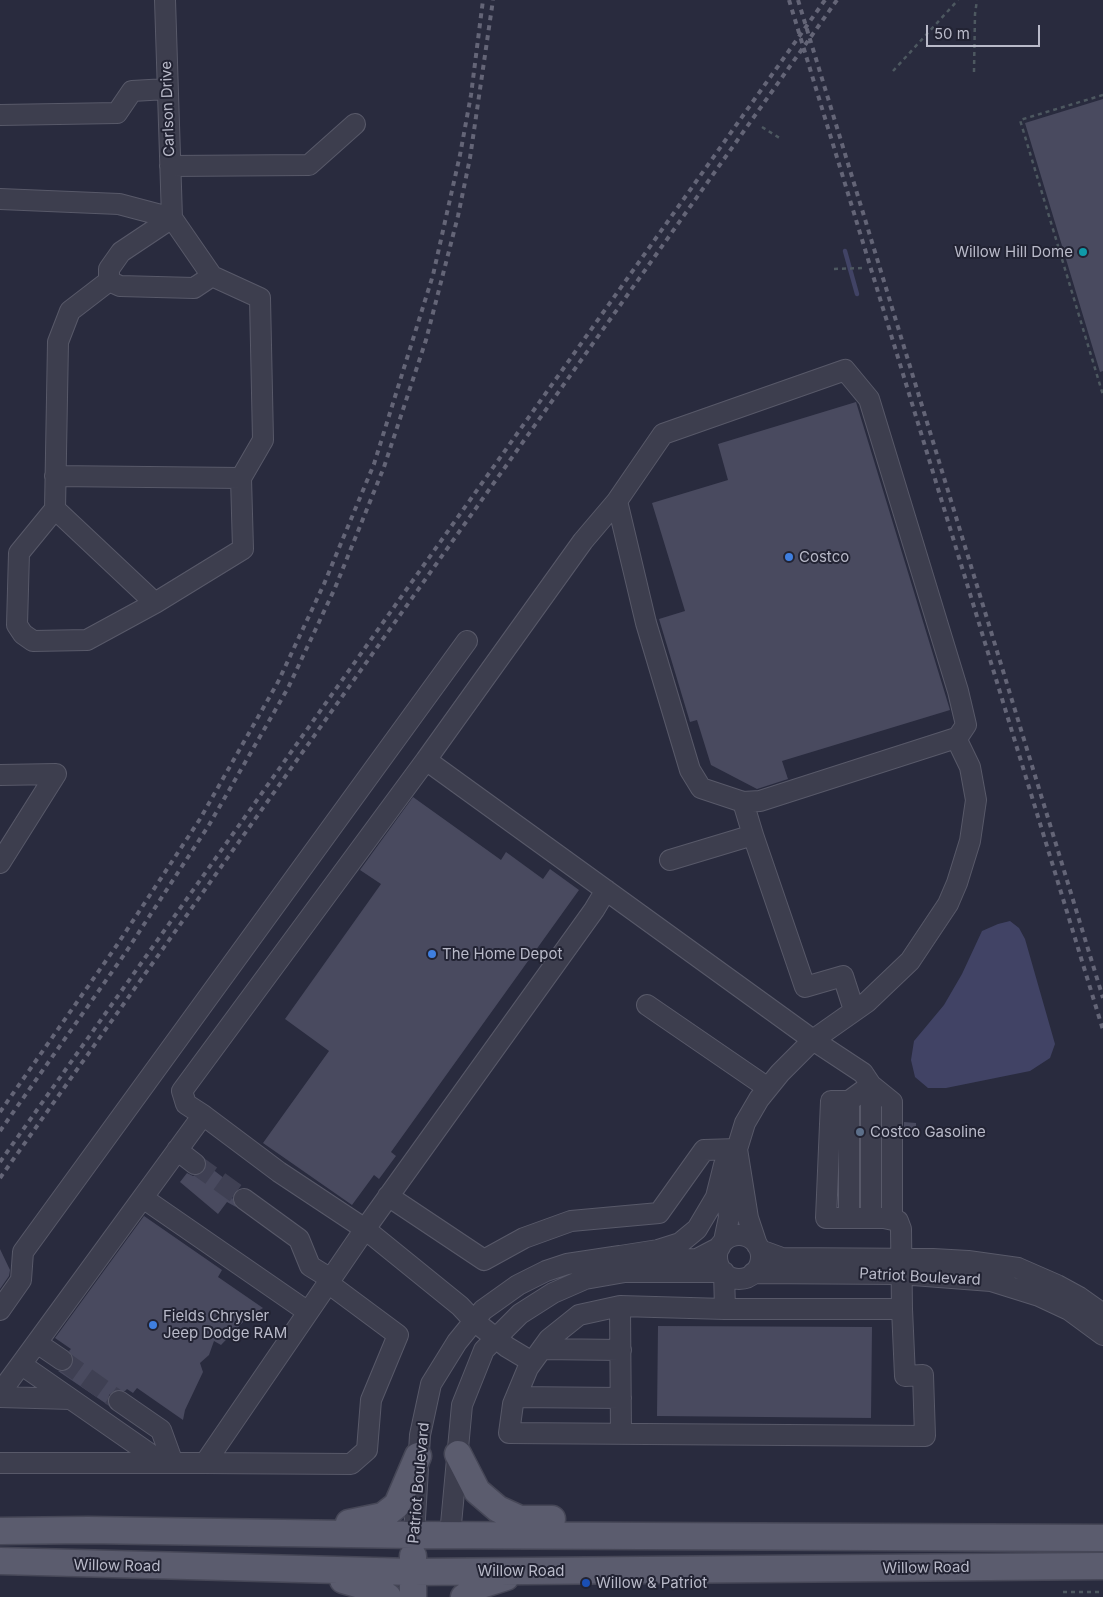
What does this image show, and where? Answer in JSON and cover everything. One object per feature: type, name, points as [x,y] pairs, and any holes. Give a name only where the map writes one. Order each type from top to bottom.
[{"type":"main road","points":[[458,1454],[477,1491],[498,1509],[520,1518],[634,1519],[676,1536]]},
{"type":"main road","points":[[88,1530],[127,1525],[305,1527],[364,1522],[383,1516],[397,1505],[418,1456]]},
{"type":"main road","name":"Willow Road","points":[[0,1531],[88,1530],[414,1535],[1103,1538]]},
{"type":"main road","name":"Patriot Boulevard","points":[[413,1585],[414,1535]]},
{"type":"main road","name":"Patriot Boulevard","points":[[449,1585],[450,1535]]},
{"type":"main road","name":"Willow Road","points":[[0,1561],[413,1585],[449,1585],[539,1571],[1103,1566]]},
{"type":"main road","points":[[68,1565],[168,1577],[348,1580],[378,1590],[388,1597]]},
{"type":"main road","points":[[464,1597],[481,1585],[497,1579],[539,1571]]},
{"type":"street","name":"Carlson Drive","points":[[166,0],[172,218]]},
{"type":"street","points":[[0,115],[117,113],[132,91],[167,88]]},
{"type":"street","points":[[170,166],[309,165],[355,124]]},
{"type":"street","points":[[0,199],[119,204],[172,218],[212,276],[260,298],[263,440],[241,478],[243,549],[155,603],[88,640],[33,641],[23,634],[17,625],[19,553],[55,509],[58,342],[70,311],[109,281]]},
{"type":"street","points":[[109,281],[109,269],[121,252],[172,218]]},
{"type":"street","points":[[109,281],[120,286],[194,288],[212,276]]},
{"type":"street","points":[[617,501],[644,615],[690,770],[701,788],[743,802],[760,801],[956,740],[966,725],[958,690],[869,399],[845,370],[663,434],[617,501],[583,541],[426,760],[182,1091],[186,1104],[279,1172],[365,1229],[460,1306],[474,1321],[496,1338],[537,1355],[621,1350]]},
{"type":"street","points":[[55,476],[241,478]]},
{"type":"street","points":[[55,509],[155,603]]},
{"type":"street","points":[[0,1310],[21,1280],[23,1252],[467,642]]},
{"type":"street","points":[[620,1256],[658,1250],[680,1243],[697,1229],[716,1197],[724,1165],[737,1149],[745,1123],[768,1088],[813,1040],[867,1002],[910,961],[944,911],[957,883],[970,841],[976,800],[970,767],[956,740]]},
{"type":"street","points":[[426,760],[813,1040],[863,1073],[871,1085],[892,1102],[892,1218]]},
{"type":"street","points":[[0,775],[56,774],[0,863]]},
{"type":"street","points":[[743,802],[805,987],[842,976],[854,1010]]},
{"type":"street","points":[[670,860],[753,835]]},
{"type":"street","points":[[205,1463],[388,1196],[594,910],[606,890]]},
{"type":"street","points":[[647,1005],[768,1088]]},
{"type":"street","points":[[871,1085],[850,1101],[831,1101],[826,1218],[871,1217],[892,1218],[898,1221],[901,1229],[900,1267],[902,1309],[904,1376],[923,1375],[925,1436],[509,1433],[516,1398],[537,1355],[549,1339],[579,1315],[620,1306],[733,1309],[902,1309]]},
{"type":"street","points":[[871,1085],[871,1217]]},
{"type":"street","points":[[0,1393],[203,1115]]},
{"type":"street","points":[[388,1196],[484,1260],[524,1238],[571,1221],[659,1213],[704,1150],[737,1149]]},
{"type":"street","points":[[733,1309],[750,1275],[760,1263],[759,1248],[748,1218],[737,1149]]},
{"type":"street","points":[[177,1150],[195,1164]]},
{"type":"street","points":[[724,1165],[729,1216],[718,1260],[724,1272],[733,1309]]},
{"type":"street","points":[[143,1198],[308,1312]]},
{"type":"street","points":[[0,1463],[351,1464],[368,1450],[371,1400],[398,1335],[310,1266],[299,1239],[244,1199]]},
{"type":"street","name":"Patriot Boulevard","points":[[414,1535],[420,1436],[431,1384],[457,1342],[484,1310],[518,1285],[546,1271],[583,1261],[620,1256],[646,1260],[697,1259],[722,1244],[729,1237],[742,1235],[753,1240],[759,1248],[782,1258],[900,1267],[991,1281],[1040,1296],[1069,1310],[1103,1335]]},
{"type":"street","name":"Patriot Boulevard","points":[[450,1535],[462,1405],[484,1350],[520,1314],[553,1293],[585,1279],[625,1272],[724,1272],[735,1278],[750,1275],[900,1267],[968,1261],[1018,1268],[1065,1289],[1103,1314]]},
{"type":"street","points":[[620,1306],[621,1434]]},
{"type":"street","points":[[37,1343],[62,1360]]},
{"type":"street","points":[[22,1365],[168,1463]]},
{"type":"street","points":[[0,1397],[71,1399]]},
{"type":"street","points":[[516,1398],[621,1398]]},
{"type":"street","points":[[119,1401],[161,1430],[168,1463]]},
{"type":"path","points":[[893,71],[958,0]]},
{"type":"path","points":[[974,72],[977,0]]},
{"type":"path","points":[[1103,95],[1020,120],[1103,395]]},
{"type":"path","points":[[762,127],[781,139]]},
{"type":"path","points":[[834,269],[863,268]]},
{"type":"path","points":[[1063,1592],[1103,1592]]},
{"type":"water","points":[[1010,921],[1019,928],[1025,939],[1055,1044],[1050,1058],[1030,1071],[946,1088],[928,1088],[915,1077],[911,1060],[914,1041],[944,1005],[962,974],[982,931]]},
{"type":"building","name":"Willow Hill Dome","points":[[1103,99],[1103,371],[1100,372],[1025,123]]},
{"type":"building","name":"Costco","points":[[856,402],[950,710],[782,761],[788,779],[757,789],[711,765],[697,720],[690,722],[659,619],[685,611],[652,503],[728,480],[718,444]]},
{"type":"building","name":"The Home Depot","points":[[413,797],[501,860],[506,852],[543,879],[550,869],[579,890],[391,1152],[396,1156],[379,1179],[374,1175],[352,1205],[263,1143],[329,1051],[285,1019],[381,884],[360,870]]},
{"type":"building","points":[[904,1122],[916,1123],[916,1138],[904,1137]]},
{"type":"building","points":[[207,1165],[238,1189],[232,1197],[236,1207],[227,1202],[218,1214],[180,1182],[187,1173],[193,1176],[200,1175]]},
{"type":"building","name":"Fields Chrysler Jeep Dodge RAM","points":[[144,1216],[222,1270],[218,1277],[263,1308],[247,1318],[221,1345],[214,1341],[209,1355],[200,1363],[203,1372],[185,1410],[183,1420],[137,1388],[133,1393],[127,1389],[125,1391],[114,1391],[109,1395],[108,1405],[58,1371],[68,1370],[74,1360],[69,1351],[71,1349],[55,1338]]},
{"type":"building","points":[[0,1249],[10,1270],[9,1276],[0,1289]]},
{"type":"building","points":[[658,1326],[872,1327],[871,1418],[657,1416]]},
{"type":"waterway","points":[[845,251],[857,294]]},
{"type":"tunnel","points":[[195,1164],[244,1199]]},
{"type":"tunnel","points":[[62,1360],[119,1401]]},
{"type":"railway","points":[[0,1112],[117,945],[200,819],[278,682],[324,584],[374,464],[433,275],[460,155],[471,95],[483,0]]},
{"type":"railway","points":[[0,1131],[126,952],[209,825],[288,688],[335,588],[384,467],[426,340],[458,216],[470,158],[493,0]]},
{"type":"railway","points":[[789,0],[1103,1030]]},
{"type":"railway","points":[[798,0],[1103,998]]},
{"type":"railway","points":[[0,1162],[825,0]]},
{"type":"railway","points":[[0,1178],[837,0]]},
{"type":"place","name":"Willow Hill Dome","points":[[1083,252]]},
{"type":"place","name":"Costco","points":[[789,557]]},
{"type":"place","name":"The Home Depot","points":[[432,954]]},
{"type":"place","name":"Costco Gasoline","points":[[860,1132]]},
{"type":"place","name":"Fields Chrysler Jeep Dodge RAM","points":[[153,1325]]},
{"type":"place","name":"Willow & Patriot","points":[[586,1583]]}]
